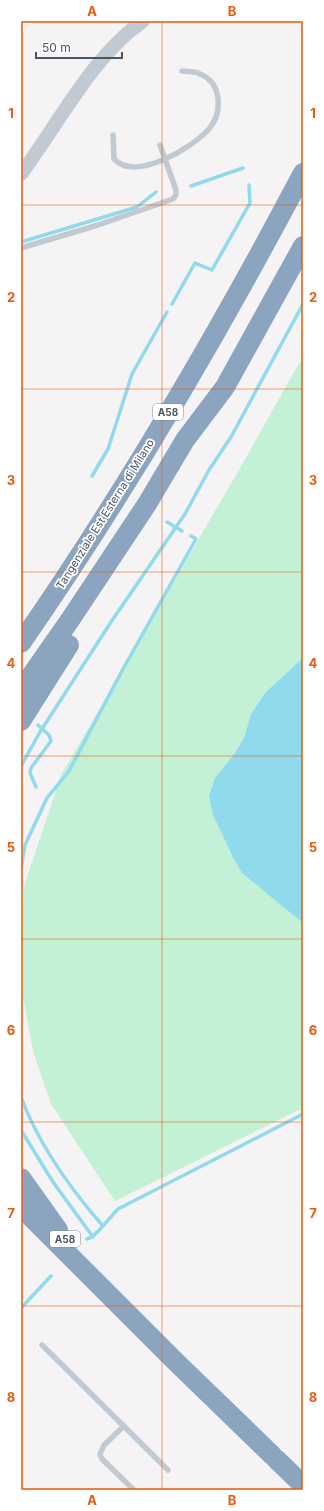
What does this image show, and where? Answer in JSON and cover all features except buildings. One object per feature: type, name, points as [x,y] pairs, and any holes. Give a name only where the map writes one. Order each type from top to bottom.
[{"type":"highway","name":"Tangenziale Est Esterna di Milano","points":[[21,643],[79,557],[161,425],[241,287],[303,173]]},
{"type":"highway","name":"A58","points":[[21,690],[70,620],[147,504],[185,440],[225,387],[303,246]]},
{"type":"highway","name":"A58","points":[[21,721],[61,656],[130,554],[143,527],[147,504]]},
{"type":"highway","name":"A58","points":[[21,1178],[45,1213],[111,1298]]},
{"type":"highway","name":"A58","points":[[21,1207],[111,1298],[303,1485]]},
{"type":"highway","name":"A58","points":[[21,1226],[111,1298]]},
{"type":"street","points":[[21,174],[95,69],[125,36],[143,21]]},
{"type":"lane","points":[[113,135],[114,158],[124,166],[139,167],[150,165],[181,152],[209,129],[218,109],[219,95],[211,82],[202,74],[182,72]]},
{"type":"lane","points":[[21,248],[98,225],[173,199],[176,195],[176,190],[160,145]]},
{"type":"lane","points":[[42,1345],[168,1470]]},
{"type":"lane","points":[[124,1426],[104,1445],[100,1454],[134,1490]]},
{"type":"green space","points":[[303,360],[303,1108],[115,1201],[51,1104],[33,1051],[21,986],[21,895],[61,775],[239,470],[298,365]]},
{"type":"water","points":[[303,658],[303,923],[242,873],[213,815],[209,796],[215,778],[235,753],[244,738],[251,714],[266,692]]},
{"type":"waterway","points":[[191,186],[243,168]]},
{"type":"waterway","points":[[172,304],[195,263],[212,270],[250,203],[249,185]]},
{"type":"waterway","points":[[21,242],[137,207],[156,192]]},
{"type":"waterway","points":[[21,766],[40,732],[111,622],[185,514],[209,470],[231,437],[303,304]]},
{"type":"waterway","points":[[92,476],[108,449],[132,374],[167,312]]},
{"type":"waterway","points":[[167,522],[182,531]]},
{"type":"waterway","points":[[21,869],[25,845],[47,798],[69,771],[123,669],[196,539],[191,536]]},
{"type":"waterway","points":[[36,787],[30,773],[31,768],[51,741],[49,735],[38,725]]},
{"type":"waterway","points":[[21,1097],[28,1115],[56,1165],[78,1196],[102,1225]]},
{"type":"waterway","points":[[87,1239],[95,1235],[118,1209],[303,1114]]},
{"type":"waterway","points":[[21,1130],[53,1182],[93,1237]]},
{"type":"waterway","points":[[21,1308],[51,1276]]}]
